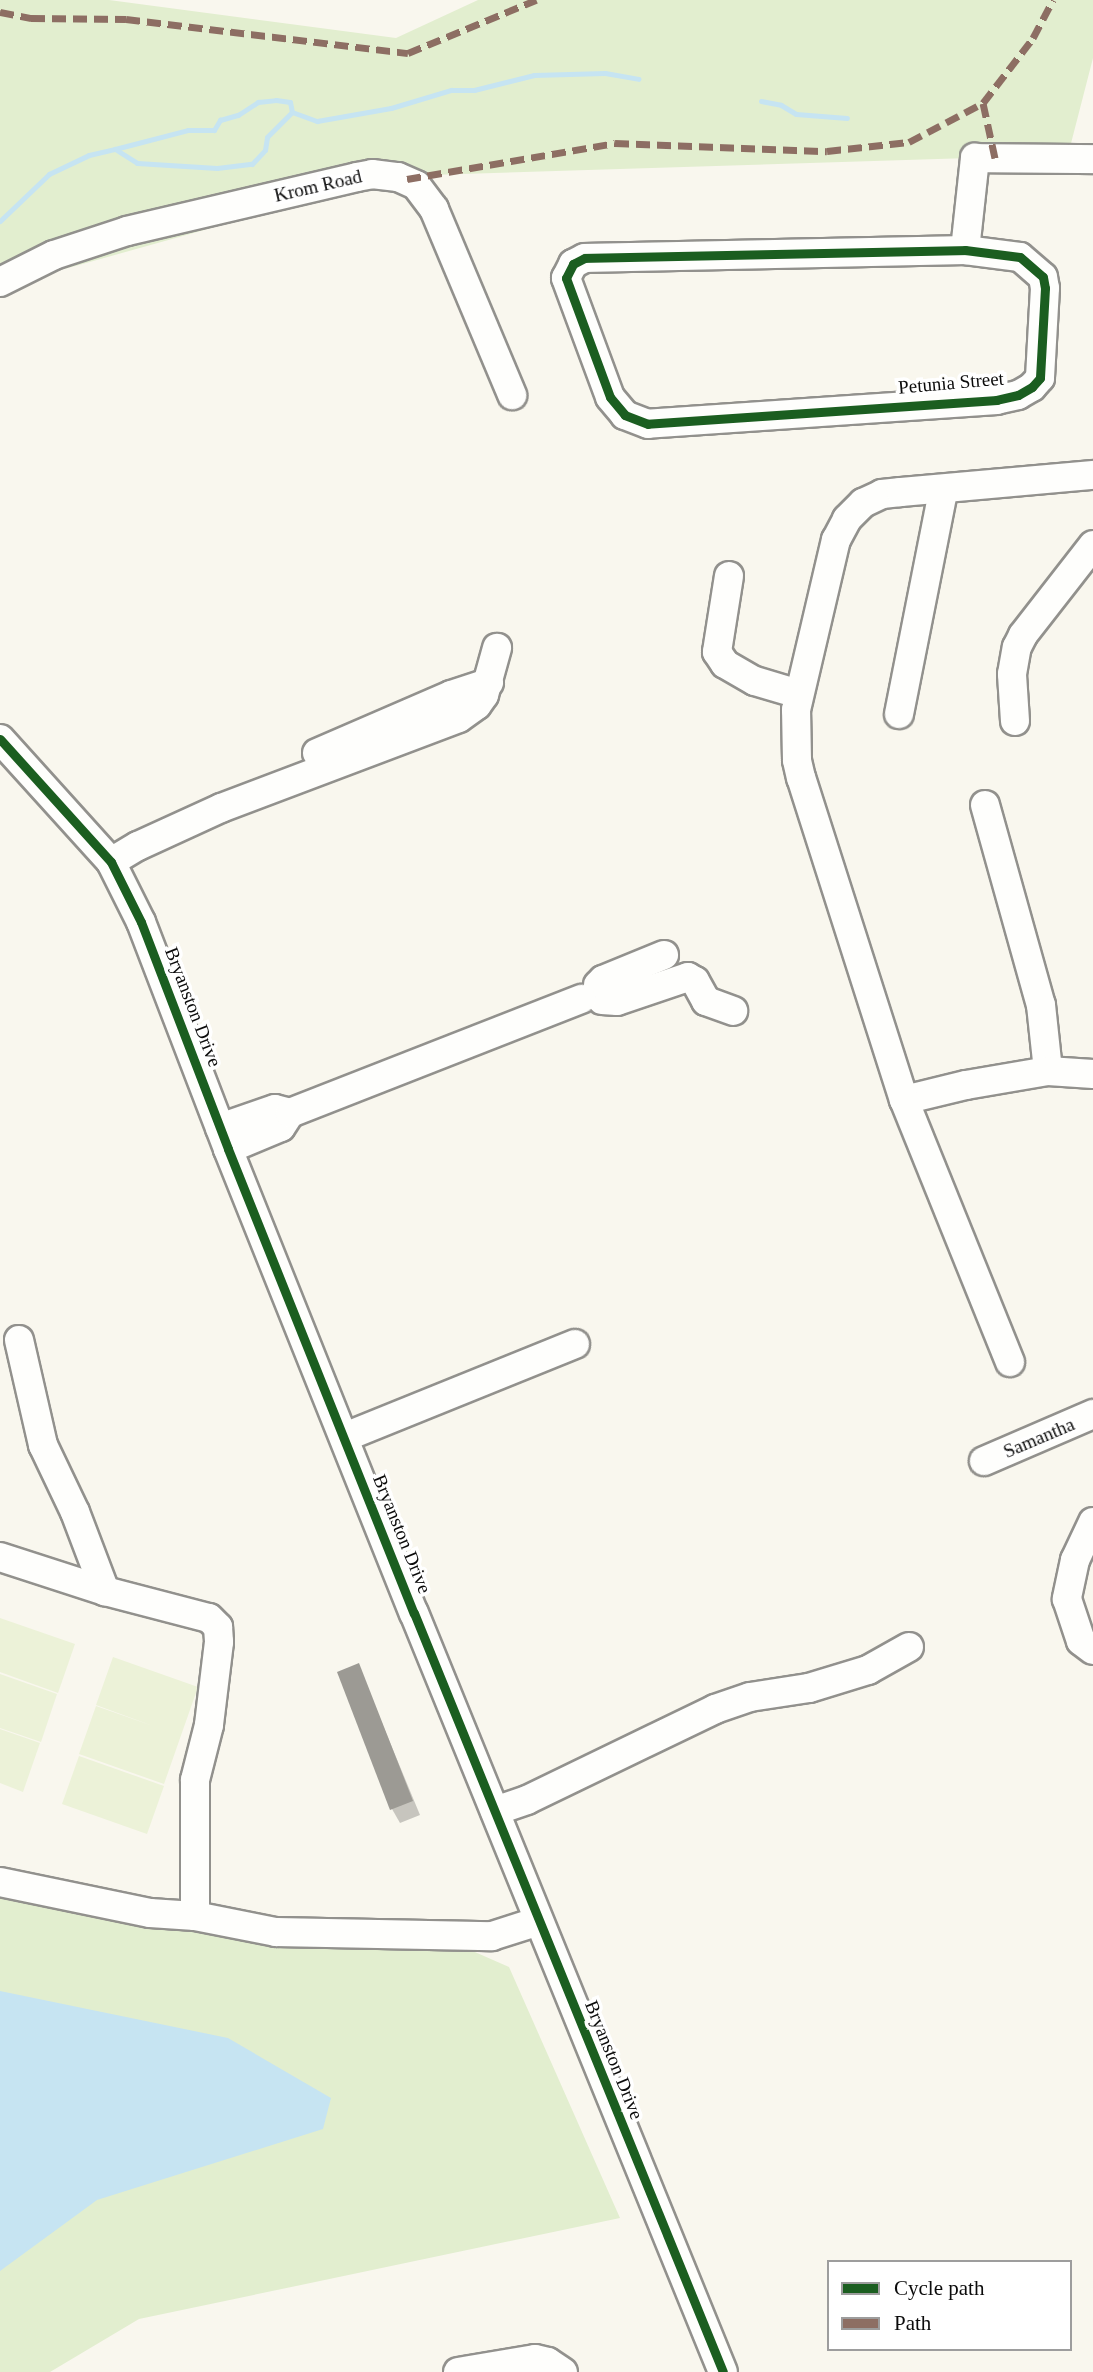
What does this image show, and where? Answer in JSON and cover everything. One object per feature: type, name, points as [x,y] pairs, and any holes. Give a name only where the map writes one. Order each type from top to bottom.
[{"type":"street","points":[[965,250],[975,158],[1093,159]]},
{"type":"street","name":"Krom Road","points":[[0,282],[54,255],[127,231],[372,174],[398,177],[416,185],[434,209],[512,395]]},
{"type":"street","name":"Petunia Street","points":[[965,250],[1020,257],[1043,277],[1040,378],[1032,387],[1017,395],[997,400],[648,424],[625,415],[610,397],[566,278],[573,264],[585,258],[965,250]]},
{"type":"street","points":[[1010,1362],[904,1100],[801,778],[797,760],[799,694],[836,540],[847,519],[863,503],[882,494],[943,491],[1093,475]]},
{"type":"street","points":[[899,715],[943,491]]},
{"type":"street","points":[[1015,721],[1012,674],[1017,647],[1093,545]]},
{"type":"street","points":[[729,576],[717,652],[725,664],[755,681],[799,694]]},
{"type":"street","points":[[104,855],[138,846],[221,808],[459,718],[477,705],[489,683],[497,648]]},
{"type":"street","name":"Bryanston Drive","points":[[0,739],[104,855],[141,922],[224,1139],[723,2372]]},
{"type":"street","points":[[0,759],[34,776]]},
{"type":"street","points":[[985,805],[1041,1005],[1048,1071]]},
{"type":"street","points":[[594,995],[603,980],[664,955]]},
{"type":"street","points":[[224,1139],[281,1127],[290,1113],[594,995],[617,1001],[688,977],[695,981],[706,1001],[733,1011]]},
{"type":"street","points":[[904,1100],[967,1085],[1048,1071],[1093,1074]]},
{"type":"street","points":[[19,1340],[43,1445],[75,1512],[105,1591]]},
{"type":"street","points":[[345,1437],[575,1344]]},
{"type":"street","name":"Samantha","points":[[984,1461],[1093,1414]]},
{"type":"street","points":[[1093,1522],[1075,1560],[1067,1599],[1081,1641],[1093,1650]]},
{"type":"street","points":[[0,1557],[105,1591],[209,1618],[218,1627],[209,1725],[195,1780],[195,1916]]},
{"type":"street","points":[[495,1811],[527,1800],[715,1709],[750,1697],[809,1688],[868,1670],[909,1647]]},
{"type":"street","points":[[0,1882],[150,1913],[195,1916],[276,1932],[467,1936],[511,1932],[539,1921]]},
{"type":"street","points":[[458,2372],[535,2359],[548,2362],[563,2372]]},
{"type":"green space","points":[[0,0],[109,0],[396,38],[478,0],[1093,0],[1093,58],[1068,155],[398,176],[0,287]]},
{"type":"green space","points":[[0,1618],[75,1644],[58,1693],[0,1672]]},
{"type":"green space","points":[[113,1657],[198,1687],[164,1784],[79,1754],[96,1706],[153,1726],[96,1705]]},
{"type":"green space","points":[[0,1674],[57,1694],[41,1742],[0,1728]]},
{"type":"green space","points":[[0,1729],[40,1743],[23,1792],[0,1783]]},
{"type":"green space","points":[[79,1756],[164,1786],[147,1834],[62,1804]]},
{"type":"green space","points":[[0,1898],[281,1941],[468,1949],[509,1967],[620,2218],[139,2319],[50,2372],[0,2372]]},
{"type":"water","points":[[0,1991],[228,2038],[331,2098],[323,2129],[97,2200],[0,2271]]},
{"type":"building","points":[[359,1663],[413,1801],[390,1810],[337,1672]]},
{"type":"waterway","points":[[0,221],[49,174],[89,155],[115,149],[137,163],[217,168],[252,164],[265,150],[267,137],[292,112],[317,121],[391,108],[451,90],[474,90],[534,75],[605,73],[638,79]]},
{"type":"waterway","points":[[761,101],[781,105],[796,114],[847,118]]},
{"type":"waterway","points":[[115,149],[188,130],[214,130],[220,120],[238,115],[258,102],[290,102],[292,112]]},
{"type":"marked path","points":[[0,12],[31,18],[126,19],[408,53],[536,0]]},
{"type":"marked path","points":[[995,158],[983,103],[1033,38],[1053,0]]},
{"type":"marked path","points":[[407,179],[615,143],[827,151],[909,142],[983,103]]},
{"type":"cycle path","points":[[965,250],[1020,257],[1043,277],[1045,288],[1040,378],[1032,387],[1018,395],[997,400],[648,424],[625,415],[610,397],[566,278],[573,264],[585,258],[965,250]]},
{"type":"cycle path","points":[[0,739],[111,862],[141,922],[228,1149],[414,1613],[723,2372]]}]
